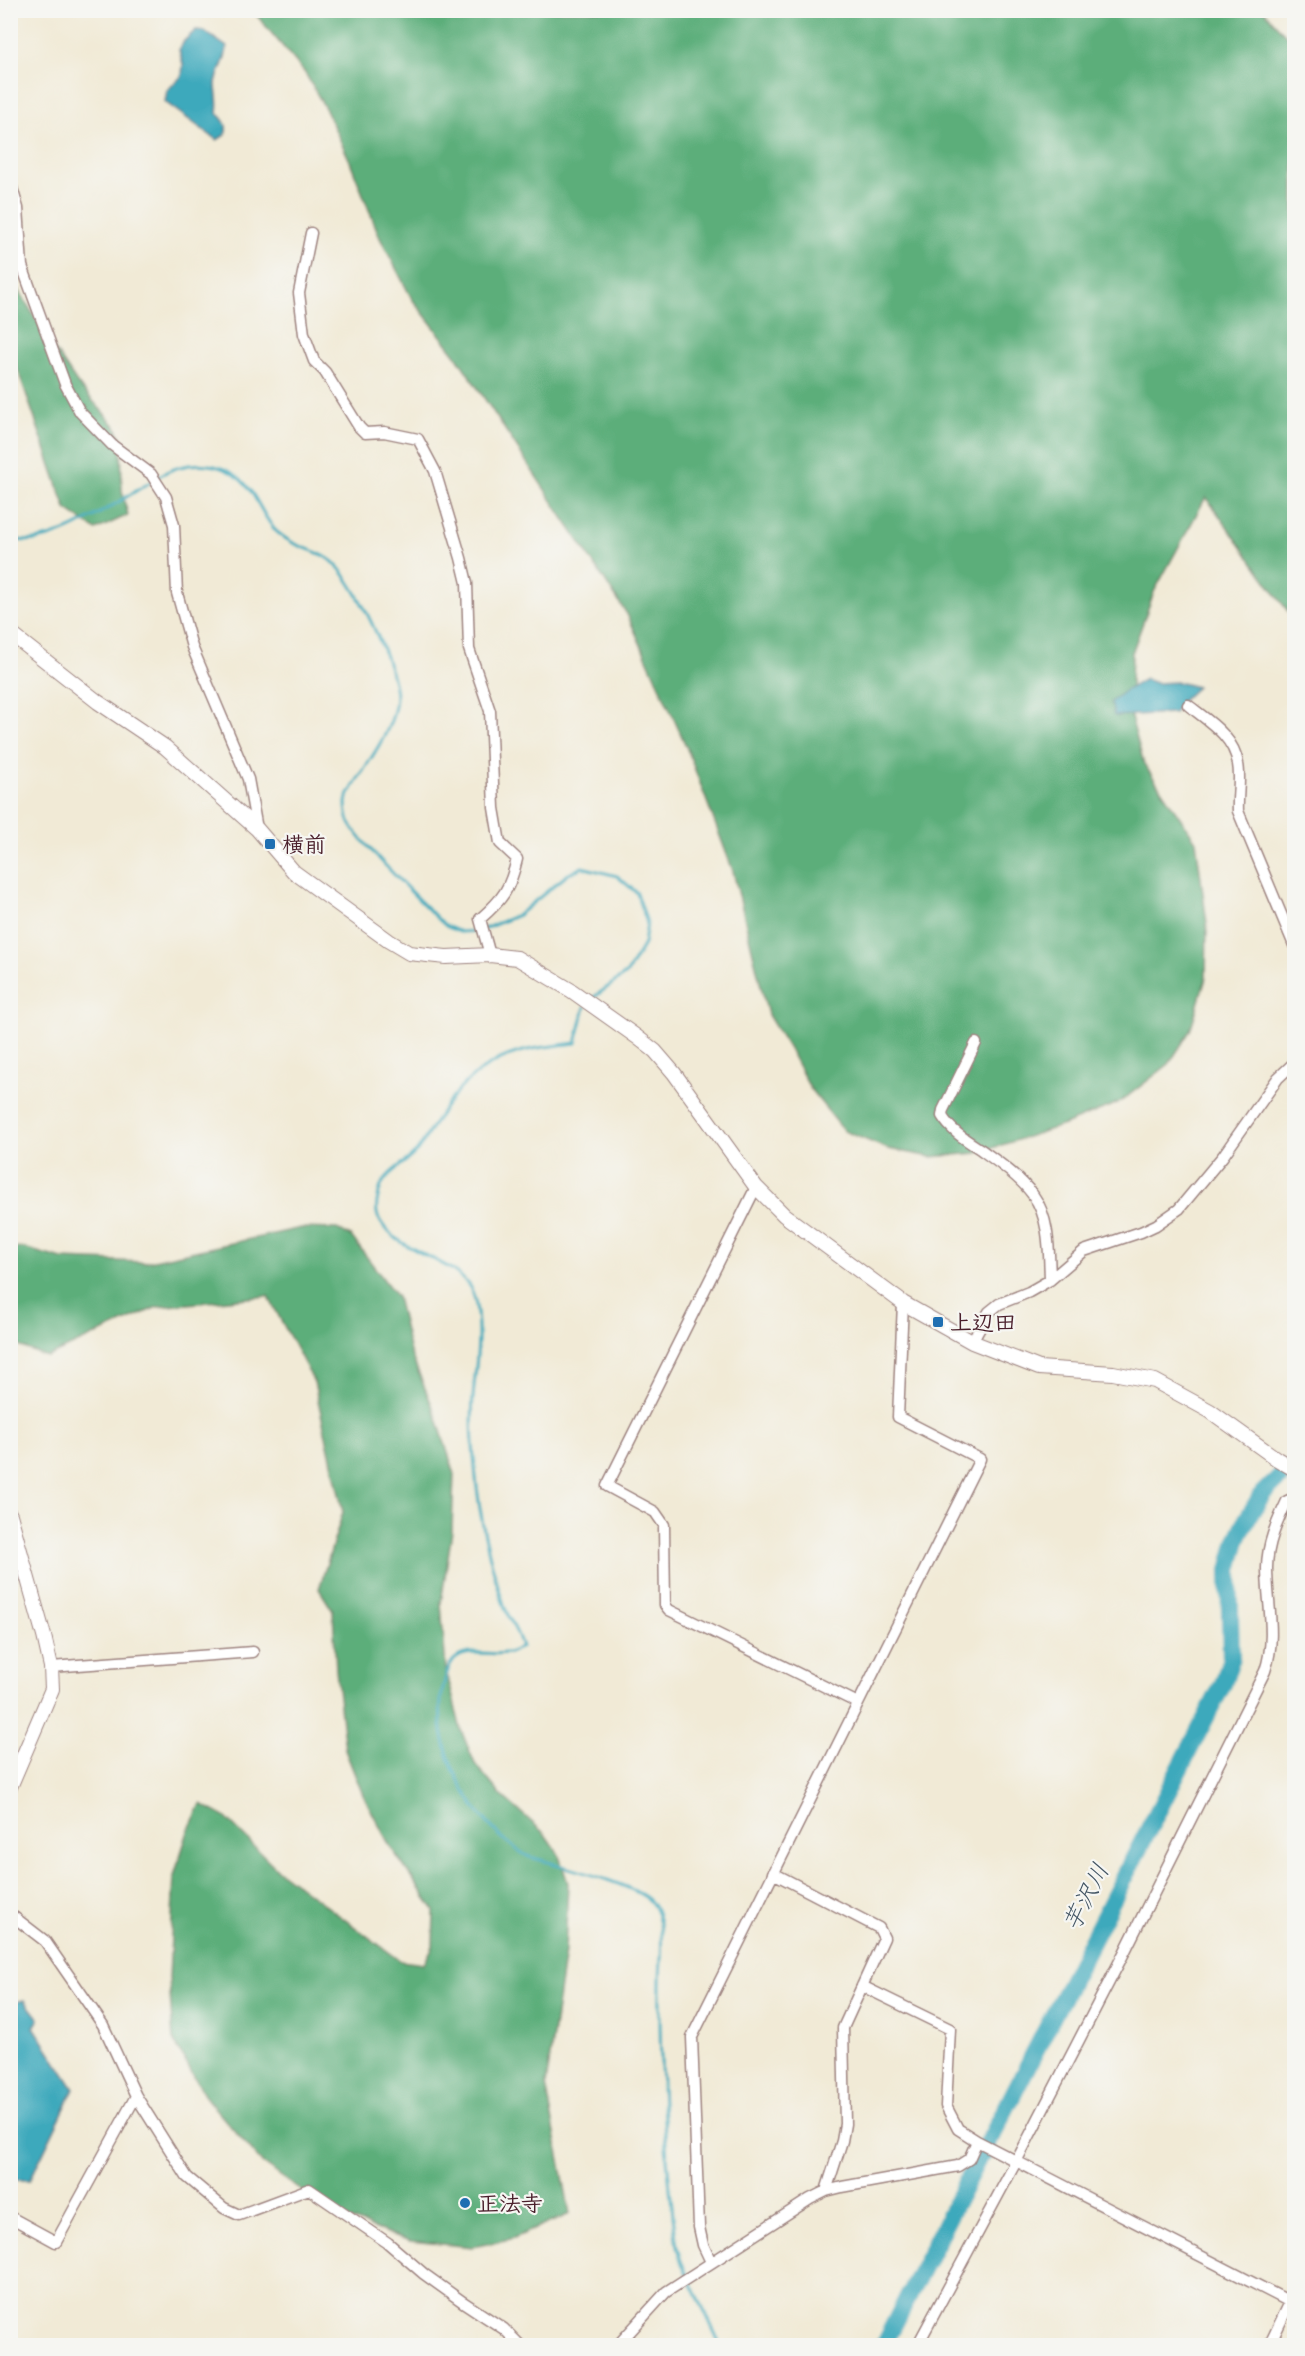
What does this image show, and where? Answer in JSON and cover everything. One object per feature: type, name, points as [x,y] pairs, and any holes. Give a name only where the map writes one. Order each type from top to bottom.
[{"type":"street","points":[[10,181],[18,208],[22,266],[65,384],[80,412],[112,445],[155,479],[166,497],[174,525],[177,593],[192,647],[248,779],[257,829]]},
{"type":"street","points":[[311,233],[299,293],[303,334],[314,361],[325,372],[365,433],[384,432],[418,440],[435,471],[461,558],[467,583],[469,650],[490,711],[495,808],[500,843],[517,859],[511,884],[500,902],[480,919],[488,948]]},
{"type":"street","points":[[10,633],[98,702],[165,747],[257,829],[294,872],[389,941],[409,952],[446,957],[488,948],[517,958],[582,998],[656,1051],[756,1187],[784,1215],[810,1236],[903,1303],[972,1342],[1039,1368],[1113,1373],[1155,1381],[1210,1411],[1294,1468]]},
{"type":"street","points":[[1188,705],[1227,736],[1235,752],[1239,765],[1238,811],[1294,945]]},
{"type":"street","points":[[976,1043],[942,1116],[952,1130],[989,1156],[1034,1195],[1042,1212],[1047,1235],[1050,1281]]},
{"type":"street","points":[[972,1342],[989,1312],[1009,1298],[1029,1292],[1050,1281],[1084,1251],[1141,1232],[1179,1209],[1223,1156],[1278,1078],[1294,1063]]},
{"type":"street","points":[[756,1187],[607,1486],[655,1512],[664,1524],[665,1605],[669,1610],[858,1702]]},
{"type":"street","points":[[710,2263],[699,2227],[692,2037],[980,1459],[898,1417],[903,1303]]},
{"type":"street","points":[[917,2346],[1124,1953],[1265,1671],[1271,1650],[1272,1626],[1267,1581],[1268,1551],[1287,1501],[1294,1498]]},
{"type":"street","points":[[10,1515],[51,1667],[52,1689],[10,1787]]},
{"type":"street","points":[[51,1667],[253,1652]]},
{"type":"street","points":[[773,1873],[883,1932],[884,1938],[843,2028],[845,2124],[826,2191]]},
{"type":"street","points":[[10,1914],[45,1941],[103,2025],[136,2096],[187,2177],[224,2208],[240,2215],[309,2188],[388,2243],[455,2296],[504,2329],[521,2346]]},
{"type":"street","points":[[862,1986],[950,2029],[946,2106],[958,2129],[979,2142],[1293,2300],[1269,2346]]},
{"type":"street","points":[[10,2217],[56,2242],[136,2096]]},
{"type":"street","points":[[617,2346],[666,2292],[826,2191],[958,2166],[969,2159],[979,2142]]},
{"type":"green space","points":[[1263,10],[1294,44],[1294,620],[1206,497],[1154,592],[1132,653],[1130,714],[1144,764],[1196,841],[1207,924],[1206,978],[1190,1031],[1169,1064],[1120,1102],[1064,1125],[977,1153],[931,1157],[888,1149],[844,1131],[811,1090],[768,1015],[733,871],[686,746],[627,614],[455,354],[412,299],[380,238],[349,159],[325,108],[305,73],[253,11]]},
{"type":"green space","points":[[10,275],[77,383],[116,427],[121,439],[122,491],[128,515],[96,530],[66,509],[11,350]]},
{"type":"green space","points":[[301,1228],[337,1229],[351,1236],[397,1297],[410,1352],[436,1415],[454,1472],[452,1531],[441,1603],[446,1670],[461,1730],[475,1764],[500,1794],[544,1833],[558,1853],[568,1883],[565,1951],[546,2085],[570,2214],[514,2238],[473,2247],[410,2241],[337,2215],[263,2164],[207,2099],[173,2040],[169,1978],[174,1876],[188,1831],[201,1804],[225,1817],[278,1870],[401,1961],[424,1964],[433,1946],[434,1910],[390,1846],[363,1795],[345,1750],[336,1670],[333,1611],[319,1589],[343,1512],[314,1382],[268,1296],[157,1307],[47,1357],[11,1343],[10,1248],[24,1248],[62,1259],[145,1262]]},
{"type":"water","points":[[196,30],[204,31],[227,47],[216,84],[217,113],[225,122],[226,131],[225,135],[217,140],[165,102],[167,90],[182,76],[183,64],[179,50],[184,41]]},
{"type":"water","points":[[1145,679],[1156,683],[1178,682],[1197,687],[1183,700],[1174,713],[1114,716],[1111,702]]},
{"type":"water","points":[[24,2000],[39,2019],[34,2027],[74,2089],[30,2180],[13,2180],[10,2178],[11,2003]]},
{"type":"waterway","points":[[157,477],[169,471],[194,465],[219,467],[230,472],[250,490],[269,523],[277,532],[291,542],[329,559],[350,583],[381,644],[389,665],[396,696],[392,719],[387,730],[346,802],[348,819],[374,853],[446,926],[460,932],[479,931],[518,915],[567,875],[582,867],[617,876],[637,893],[647,923],[644,944],[627,973],[590,1000]]},
{"type":"waterway","points":[[10,537],[25,541],[42,539],[62,532],[103,511],[152,481]]},
{"type":"waterway","points":[[585,1007],[576,1043],[513,1054],[483,1069],[466,1082],[446,1106],[417,1151],[384,1181],[378,1198],[377,1214],[387,1230],[399,1241],[459,1275],[469,1286],[475,1300],[478,1333],[472,1427],[479,1503],[494,1572],[506,1610],[522,1647],[507,1653],[466,1654],[455,1659],[451,1664],[444,1684],[441,1708],[442,1733],[449,1757],[459,1782],[473,1804],[489,1825],[508,1842],[527,1856],[629,1888],[651,1902],[656,1910],[662,1940],[660,2015],[664,2114],[677,2247],[681,2261],[721,2346]]},
{"type":"waterway","name":"芋沢川","points":[[883,2346],[1223,1684],[1231,1659],[1229,1570],[1237,1540],[1263,1493],[1286,1471],[1294,1467]]},
{"type":"place","name":"横前","points":[[270,844]]},
{"type":"place","name":"上辺田","points":[[938,1322]]},
{"type":"place","name":"正法寺","points":[[465,2203]]}]
